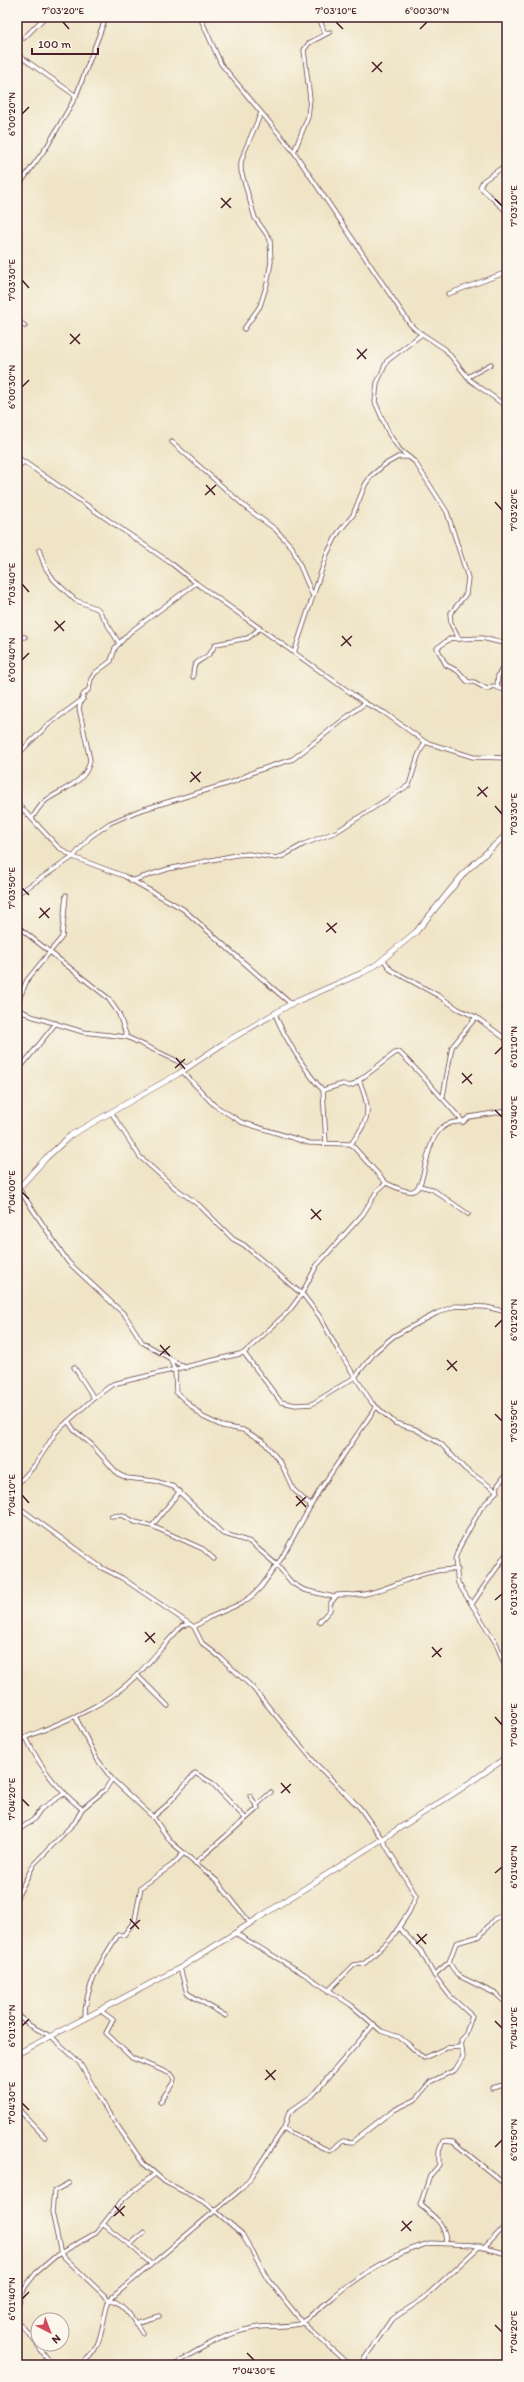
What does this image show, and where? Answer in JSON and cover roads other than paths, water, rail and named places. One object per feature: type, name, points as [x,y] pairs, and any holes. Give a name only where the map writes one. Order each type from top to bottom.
[{"type":"street","points":[[24,38],[45,17]]},
{"type":"street","points":[[17,188],[48,145],[76,96],[106,17]]},
{"type":"street","points":[[200,17],[221,64],[294,152],[378,279],[396,301],[410,324],[445,349],[468,377],[507,407]]},
{"type":"street","points":[[319,17],[326,34]]},
{"type":"street","points":[[294,152],[308,117],[310,99],[304,50],[309,43],[330,32]]},
{"type":"street","points":[[17,54],[76,96]]},
{"type":"street","points":[[244,329],[260,306],[267,284],[271,262],[270,239],[256,218],[241,171],[241,162],[245,150],[261,113]]},
{"type":"street","points":[[500,169],[483,181],[480,187],[507,212]]},
{"type":"street","points":[[448,294],[507,272]]},
{"type":"street","points":[[17,320],[25,326]]},
{"type":"street","points":[[403,456],[389,434],[378,412],[375,402],[377,383],[387,361],[422,334]]},
{"type":"street","points":[[468,377],[490,364]]},
{"type":"street","points":[[172,442],[249,510],[271,525],[292,547],[312,594]]},
{"type":"street","points":[[400,450],[415,462],[447,512],[466,570],[468,586],[466,594],[450,618],[454,633],[459,639]]},
{"type":"street","points":[[294,653],[326,554],[338,533],[353,515],[365,485],[376,471],[403,456],[410,457]]},
{"type":"street","points":[[17,457],[172,564],[196,583],[365,703],[385,713],[425,742],[473,757],[507,758]]},
{"type":"street","points":[[17,467],[24,462]]},
{"type":"street","points":[[39,550],[45,567],[54,580],[75,600],[98,609],[119,643]]},
{"type":"street","points":[[79,708],[83,695],[89,689],[91,679],[95,673],[111,661],[115,648],[119,643],[130,632],[196,583]]},
{"type":"street","points":[[193,677],[193,668],[196,662],[209,654],[216,644],[248,638],[260,628]]},
{"type":"street","points":[[17,637],[25,637]]},
{"type":"street","points":[[507,644],[482,638],[451,638],[437,648],[446,665],[458,671],[468,682],[474,682],[487,689],[496,685],[507,659]]},
{"type":"street","points":[[496,685],[507,691]]},
{"type":"street","points":[[17,755],[49,724],[83,699]]},
{"type":"street","points":[[17,894],[73,857],[90,837],[110,823],[138,811],[233,782],[256,771],[293,759],[365,703]]},
{"type":"street","points":[[32,818],[47,799],[82,778],[89,768],[90,760],[79,708],[75,704]]},
{"type":"street","points":[[131,881],[168,869],[236,855],[249,854],[276,858],[336,832],[409,785],[418,756],[425,742]]},
{"type":"street","points":[[17,803],[58,847],[73,857],[124,876],[183,909],[291,1004]]},
{"type":"street","points":[[186,1368],[142,1342],[124,1315],[68,1262],[18,1190],[61,1143],[184,1070],[224,1043],[275,1013],[291,1004],[362,974],[383,959],[416,932],[465,872],[507,834]]},
{"type":"street","points":[[66,895],[62,937],[27,980],[20,997],[18,1008],[31,1016],[83,1032],[127,1037],[177,1061],[214,1105],[241,1122],[309,1143],[351,1144],[386,1183],[407,1191],[413,1191],[419,1186],[425,1160],[434,1138],[444,1127],[455,1122],[463,1122],[469,1117],[507,1111]]},
{"type":"street","points":[[17,926],[50,951],[114,1005],[127,1037]]},
{"type":"street","points":[[383,959],[391,970],[439,996],[458,1009],[476,1017],[507,1040]]},
{"type":"street","points":[[275,1013],[285,1036],[323,1090],[326,1143]]},
{"type":"street","points":[[443,1096],[452,1047],[476,1017]]},
{"type":"street","points":[[17,1072],[56,1023]]},
{"type":"street","points":[[323,1090],[343,1084],[349,1086],[360,1080],[395,1053],[399,1052],[428,1084],[443,1096],[463,1122]]},
{"type":"street","points":[[351,1144],[364,1126],[368,1107],[360,1080]]},
{"type":"street","points":[[111,1112],[140,1157],[155,1171],[200,1206],[233,1239],[244,1245],[301,1295],[320,1317],[374,1408],[395,1424],[415,1429],[441,1444],[466,1469],[497,1491]]},
{"type":"street","points":[[17,1485],[35,1465],[52,1437],[94,1398],[113,1384],[186,1368],[244,1353],[289,1311],[301,1295],[317,1265],[363,1214],[377,1191],[386,1183]]},
{"type":"street","points":[[419,1186],[432,1189],[468,1214]]},
{"type":"street","points":[[244,1353],[281,1402],[296,1405],[312,1404],[355,1377],[376,1351],[394,1336],[437,1313],[455,1306],[496,1308],[507,1312]]},
{"type":"street","points":[[171,1360],[175,1370],[176,1392],[203,1417],[222,1426],[242,1430],[263,1441],[281,1463],[293,1489],[310,1506]]},
{"type":"street","points":[[74,1368],[94,1398]]},
{"type":"street","points":[[194,1627],[252,1596],[277,1565],[292,1541],[310,1506],[374,1408]]},
{"type":"street","points":[[68,1421],[74,1430],[92,1446],[118,1474],[132,1479],[155,1481],[180,1491],[200,1514],[214,1523],[222,1533],[250,1542],[277,1565],[292,1583],[304,1590],[334,1597],[348,1594],[364,1595],[433,1570],[446,1568],[458,1570]]},
{"type":"street","points":[[507,1473],[498,1485],[497,1491],[481,1508],[459,1548],[455,1559],[458,1570],[458,1583],[496,1643],[507,1670]]},
{"type":"street","points":[[152,1526],[180,1491]]},
{"type":"street","points":[[17,1506],[102,1568],[122,1578],[194,1627],[202,1644],[221,1658],[252,1687],[316,1764],[360,1808],[382,1839],[416,1896],[399,1928],[391,1939],[365,1963],[354,1965],[328,1991]]},
{"type":"street","points":[[111,1516],[122,1515],[135,1522],[152,1526],[202,1549],[214,1559]]},
{"type":"street","points":[[472,1604],[507,1553]]},
{"type":"street","points":[[319,1622],[330,1610],[330,1604],[334,1597]]},
{"type":"street","points":[[182,1618],[182,1626]]},
{"type":"street","points":[[17,1740],[76,1718],[108,1698],[137,1675],[182,1626],[190,1624]]},
{"type":"street","points":[[137,1675],[168,1706]]},
{"type":"street","points":[[76,1718],[98,1759],[112,1779],[153,1816],[171,1842],[217,1881],[250,1923]]},
{"type":"street","points":[[26,1737],[34,1756],[65,1793],[82,1809]]},
{"type":"street","points":[[17,2054],[52,2037],[180,1968],[507,1758]]},
{"type":"street","points":[[153,1816],[167,1805],[195,1773],[212,1783],[245,1818]]},
{"type":"street","points":[[17,1896],[34,1864],[75,1822],[82,1809],[105,1790],[112,1779]]},
{"type":"street","points":[[195,1863],[258,1808],[258,1804],[271,1792]]},
{"type":"street","points":[[17,1831],[33,1820],[41,1809],[65,1793]]},
{"type":"street","points":[[250,1796],[258,1804]]},
{"type":"street","points":[[86,2018],[85,2008],[91,1985],[118,1934],[124,1935],[135,1920],[141,1887],[172,1865],[184,1853]]},
{"type":"street","points":[[434,1975],[449,1962],[456,1943],[480,1936],[494,1919],[507,1914]]},
{"type":"street","points":[[284,2128],[291,2134],[330,2150],[343,2141],[352,2142],[392,2111],[415,2100],[430,2082],[455,2070],[463,2057],[460,2047],[460,2040],[465,2036],[472,2016],[450,1996],[434,1975],[421,1951],[399,1928]]},
{"type":"street","points":[[235,1933],[285,1962],[374,2024],[381,2031],[399,2037],[424,2058],[446,2048],[460,2047]]},
{"type":"street","points":[[449,1962],[457,1975],[496,1994],[507,2004]]},
{"type":"street","points":[[180,1968],[184,1989],[187,1994],[226,2016]]},
{"type":"street","points":[[100,2010],[113,2020],[106,2033],[132,2058],[174,2078],[173,2083],[160,2102]]},
{"type":"street","points":[[17,2014],[29,2025],[52,2037],[79,2062],[108,2112],[143,2163],[155,2174],[206,2203],[242,2234],[268,2279],[303,2322],[349,2365]]},
{"type":"street","points":[[80,2365],[88,2359],[100,2341],[109,2300],[214,2210],[241,2189],[252,2176],[284,2128],[289,2112],[312,2096],[374,2024]]},
{"type":"street","points":[[492,2088],[507,2084]]},
{"type":"street","points":[[17,2105],[21,2112],[45,2136]]},
{"type":"street","points":[[446,2243],[445,2230],[434,2214],[420,2205],[430,2176],[439,2166],[439,2151],[443,2141],[453,2142],[507,2186]]},
{"type":"street","points":[[17,2308],[25,2287],[36,2273],[57,2255],[62,2254],[96,2233],[104,2225],[123,2198],[155,2174]]},
{"type":"street","points":[[70,2183],[54,2191],[52,2197],[52,2212],[62,2254],[109,2300],[113,2300],[122,2308],[142,2333]]},
{"type":"street","points":[[485,2247],[507,2224]]},
{"type":"street","points":[[104,2225],[130,2245],[150,2264]]},
{"type":"street","points":[[130,2245],[144,2232]]},
{"type":"street","points":[[173,2365],[222,2337],[253,2328],[276,2328],[303,2322],[319,2311],[347,2286],[396,2255],[430,2243],[480,2246],[507,2254]]},
{"type":"street","points":[[360,2365],[391,2320],[424,2298],[480,2246]]},
{"type":"street","points":[[135,2323],[160,2316]]},
{"type":"street","points":[[17,2321],[32,2336],[52,2365]]}]
